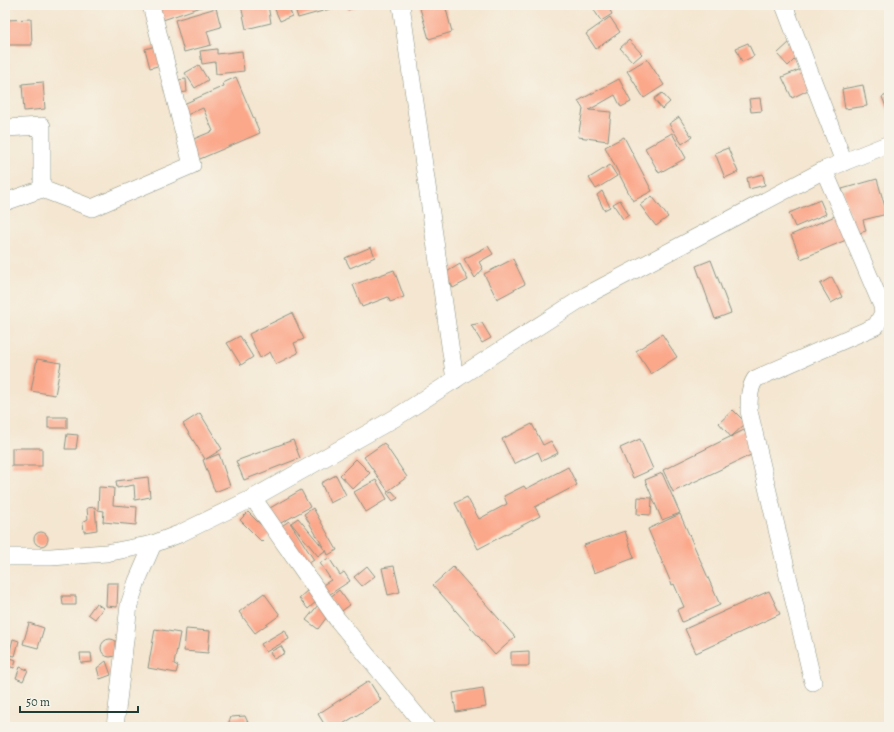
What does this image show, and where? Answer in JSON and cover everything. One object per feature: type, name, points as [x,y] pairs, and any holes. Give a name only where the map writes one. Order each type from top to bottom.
[{"type":"street","points":[[5,202],[42,189],[92,208],[192,165],[151,5]]},
{"type":"street","points":[[401,5],[455,380]]},
{"type":"street","points":[[784,5],[844,162]]},
{"type":"street","points":[[5,128],[42,126],[42,189]]},
{"type":"street","points":[[5,557],[51,557],[106,553],[153,544],[179,534],[253,498],[395,418],[587,295],[824,170],[889,144]]},
{"type":"street","points":[[813,682],[749,411],[749,400],[750,389],[755,379],[876,326],[883,313],[882,306],[824,170]]},
{"type":"street","points":[[253,498],[337,619],[426,727]]},
{"type":"street","points":[[115,727],[129,605],[153,544]]},
{"type":"building","points":[[152,5],[207,5],[157,22]]},
{"type":"building","points":[[241,5],[268,5],[271,23],[246,29]]},
{"type":"building","points":[[273,5],[288,5],[292,16],[280,21]]},
{"type":"building","points":[[294,5],[344,5],[298,18]]},
{"type":"building","points":[[346,5],[361,5],[348,10]]},
{"type":"building","points":[[419,5],[445,5],[452,32],[429,39]]},
{"type":"building","points":[[602,5],[607,5],[612,14],[601,21],[594,10]]},
{"type":"building","points":[[216,8],[221,27],[207,31],[211,45],[184,52],[175,20]]},
{"type":"building","points":[[610,17],[620,32],[596,49],[586,34]]},
{"type":"building","points":[[31,19],[32,45],[8,45],[7,20]]},
{"type":"building","points":[[629,40],[642,54],[633,62],[620,48]]},
{"type":"building","points":[[791,41],[802,52],[788,66],[777,54]]},
{"type":"building","points":[[748,43],[754,56],[742,62],[736,48]]},
{"type":"building","points":[[159,45],[165,64],[150,68],[145,49]]},
{"type":"building","points":[[217,49],[217,54],[242,51],[244,71],[216,74],[215,62],[202,64],[200,51]]},
{"type":"building","points":[[647,59],[664,85],[644,98],[627,71]]},
{"type":"building","points":[[199,65],[208,80],[195,88],[185,73]]},
{"type":"building","points":[[801,69],[810,89],[792,98],[782,77]]},
{"type":"building","points":[[236,77],[260,133],[193,162],[184,143],[213,131],[203,108],[182,117],[177,107],[224,86],[223,83]]},
{"type":"building","points":[[186,79],[187,92],[171,94],[170,81]]},
{"type":"building","points":[[619,79],[631,102],[621,107],[615,95],[589,110],[611,112],[608,141],[578,137],[583,109],[578,101]]},
{"type":"building","points":[[43,82],[45,109],[24,111],[22,84]]},
{"type":"building","points":[[863,85],[867,106],[845,109],[842,89]]},
{"type":"building","points":[[662,93],[670,102],[662,109],[654,99]]},
{"type":"building","points":[[889,94],[889,114],[882,97]]},
{"type":"building","points":[[760,98],[762,111],[751,112],[749,99]]},
{"type":"building","points":[[679,117],[692,137],[682,144],[669,124]]},
{"type":"building","points":[[672,133],[686,158],[659,173],[645,148]]},
{"type":"building","points":[[624,137],[652,191],[633,201],[605,147]]},
{"type":"building","points":[[728,148],[738,172],[725,178],[715,153]]},
{"type":"building","points":[[610,165],[617,176],[596,189],[589,178]]},
{"type":"building","points":[[763,174],[765,185],[749,189],[747,178]]},
{"type":"building","points":[[877,179],[887,214],[863,220],[866,231],[855,234],[842,189]]},
{"type":"building","points":[[602,191],[610,207],[604,210],[597,195]]},
{"type":"building","points":[[652,196],[668,217],[656,226],[640,205]]},
{"type":"building","points":[[620,200],[629,215],[623,219],[613,204]]},
{"type":"building","points":[[820,200],[826,214],[795,227],[789,213]]},
{"type":"building","points":[[835,216],[846,240],[801,259],[791,235]]},
{"type":"building","points":[[488,246],[493,254],[479,262],[483,269],[475,278],[464,259]]},
{"type":"building","points":[[371,247],[375,257],[350,268],[345,258]]},
{"type":"building","points":[[513,259],[525,284],[497,299],[484,274]]},
{"type":"building","points":[[711,260],[731,313],[715,319],[696,266]]},
{"type":"building","points":[[460,264],[468,280],[453,288],[445,273]]},
{"type":"building","points":[[394,270],[404,297],[390,302],[388,297],[362,307],[353,285]]},
{"type":"building","points":[[832,277],[842,297],[831,303],[820,284]]},
{"type":"building","points":[[292,313],[304,339],[294,343],[298,353],[276,364],[270,352],[260,358],[249,334]]},
{"type":"building","points":[[482,323],[491,338],[482,343],[471,325]]},
{"type":"building","points":[[662,334],[677,357],[651,374],[636,351]]},
{"type":"building","points":[[240,336],[253,357],[241,365],[227,343]]},
{"type":"building","points":[[37,359],[61,363],[55,395],[31,391]]},
{"type":"building","points":[[733,410],[746,423],[731,437],[719,423]]},
{"type":"building","points":[[200,413],[222,449],[206,459],[219,454],[230,486],[215,492],[203,460],[205,459],[183,424]]},
{"type":"building","points":[[48,417],[67,417],[67,428],[48,428]]},
{"type":"building","points":[[532,424],[543,445],[551,441],[558,453],[542,461],[538,452],[514,464],[502,439]]},
{"type":"building","points":[[744,430],[755,453],[673,492],[663,470]]},
{"type":"building","points":[[67,434],[78,435],[76,449],[65,449]]},
{"type":"building","points":[[640,439],[653,469],[633,478],[620,448]]},
{"type":"building","points":[[293,440],[300,458],[244,480],[236,461]]},
{"type":"building","points":[[384,443],[407,477],[388,491],[364,457]]},
{"type":"building","points":[[12,448],[42,448],[42,466],[12,466]]},
{"type":"building","points":[[356,459],[370,473],[353,489],[340,475]]},
{"type":"building","points":[[568,467],[577,485],[535,507],[540,516],[478,549],[455,503],[467,497],[479,519],[507,504],[504,496],[524,486],[526,489]]},
{"type":"building","points":[[662,473],[680,513],[662,520],[645,480]]},
{"type":"building","points":[[336,475],[346,495],[330,503],[321,483]]},
{"type":"building","points":[[148,477],[150,497],[135,500],[134,485],[117,488],[116,481]]},
{"type":"building","points":[[376,480],[387,499],[366,512],[354,492]]},
{"type":"building","points":[[99,487],[114,488],[113,505],[137,507],[136,525],[103,522],[104,511],[98,510]]},
{"type":"building","points":[[301,490],[310,507],[279,524],[270,508]]},
{"type":"building","points":[[392,491],[398,498],[393,501],[387,493]]},
{"type":"building","points":[[638,497],[652,498],[651,515],[637,514]]},
{"type":"building","points":[[95,507],[97,530],[84,532],[83,522],[88,519],[87,508]]},
{"type":"building","points":[[313,508],[337,550],[328,555],[326,550],[318,556],[291,523],[298,518],[325,550],[304,514]]},
{"type":"building","points":[[248,512],[270,534],[262,542],[240,520]]},
{"type":"building","points":[[680,514],[720,605],[682,622],[677,610],[684,607],[674,584],[672,585],[648,529]]},
{"type":"building","points":[[289,521],[314,560],[305,566],[280,527]]},
{"type":"building","points":[[625,531],[634,558],[594,573],[584,545]]},
{"type":"building","points":[[41,532],[46,534],[48,539],[46,544],[41,546],[36,544],[34,539],[36,534]]},
{"type":"building","points":[[329,558],[340,575],[344,572],[350,581],[327,596],[321,586],[331,580],[320,563]]},
{"type":"building","points":[[367,566],[375,576],[362,586],[354,577]]},
{"type":"building","points":[[394,566],[400,592],[388,595],[382,568]]},
{"type":"building","points":[[453,567],[515,637],[495,655],[433,585]]},
{"type":"building","points":[[107,583],[118,583],[117,607],[106,606]]},
{"type":"building","points":[[308,590],[317,601],[308,609],[299,598]]},
{"type":"building","points":[[339,590],[350,605],[339,613],[329,598]]},
{"type":"building","points":[[769,591],[780,614],[696,653],[685,629]]},
{"type":"building","points":[[264,593],[280,615],[255,633],[239,612]]},
{"type":"building","points":[[62,596],[76,596],[76,605],[63,605]]},
{"type":"building","points":[[96,603],[103,608],[95,619],[88,614]]},
{"type":"building","points":[[318,605],[329,614],[318,629],[306,620]]},
{"type":"building","points":[[29,623],[44,628],[38,648],[23,644]]},
{"type":"building","points":[[155,629],[180,633],[174,664],[178,666],[176,673],[148,668]]},
{"type":"building","points":[[186,629],[210,631],[208,653],[184,651]]},
{"type":"building","points":[[285,630],[289,639],[266,652],[261,644]]},
{"type":"building","points":[[13,639],[19,641],[15,656],[9,655]]},
{"type":"building","points":[[110,639],[116,642],[119,648],[116,654],[110,657],[104,654],[101,648],[104,642]]},
{"type":"building","points":[[281,646],[285,653],[274,659],[270,652]]},
{"type":"building","points":[[529,651],[529,666],[511,666],[511,652]]},
{"type":"building","points":[[80,653],[91,653],[92,662],[81,663]]},
{"type":"building","points":[[8,657],[16,660],[14,668],[5,665]]},
{"type":"building","points":[[106,661],[111,675],[100,679],[97,668]]},
{"type":"building","points":[[20,667],[28,670],[23,681],[16,678]]},
{"type":"building","points":[[369,681],[381,700],[338,727],[326,727],[318,714]]},
{"type":"building","points":[[483,688],[486,707],[456,712],[453,693]]},
{"type":"building","points":[[245,716],[250,727],[227,727],[231,717]]}]
